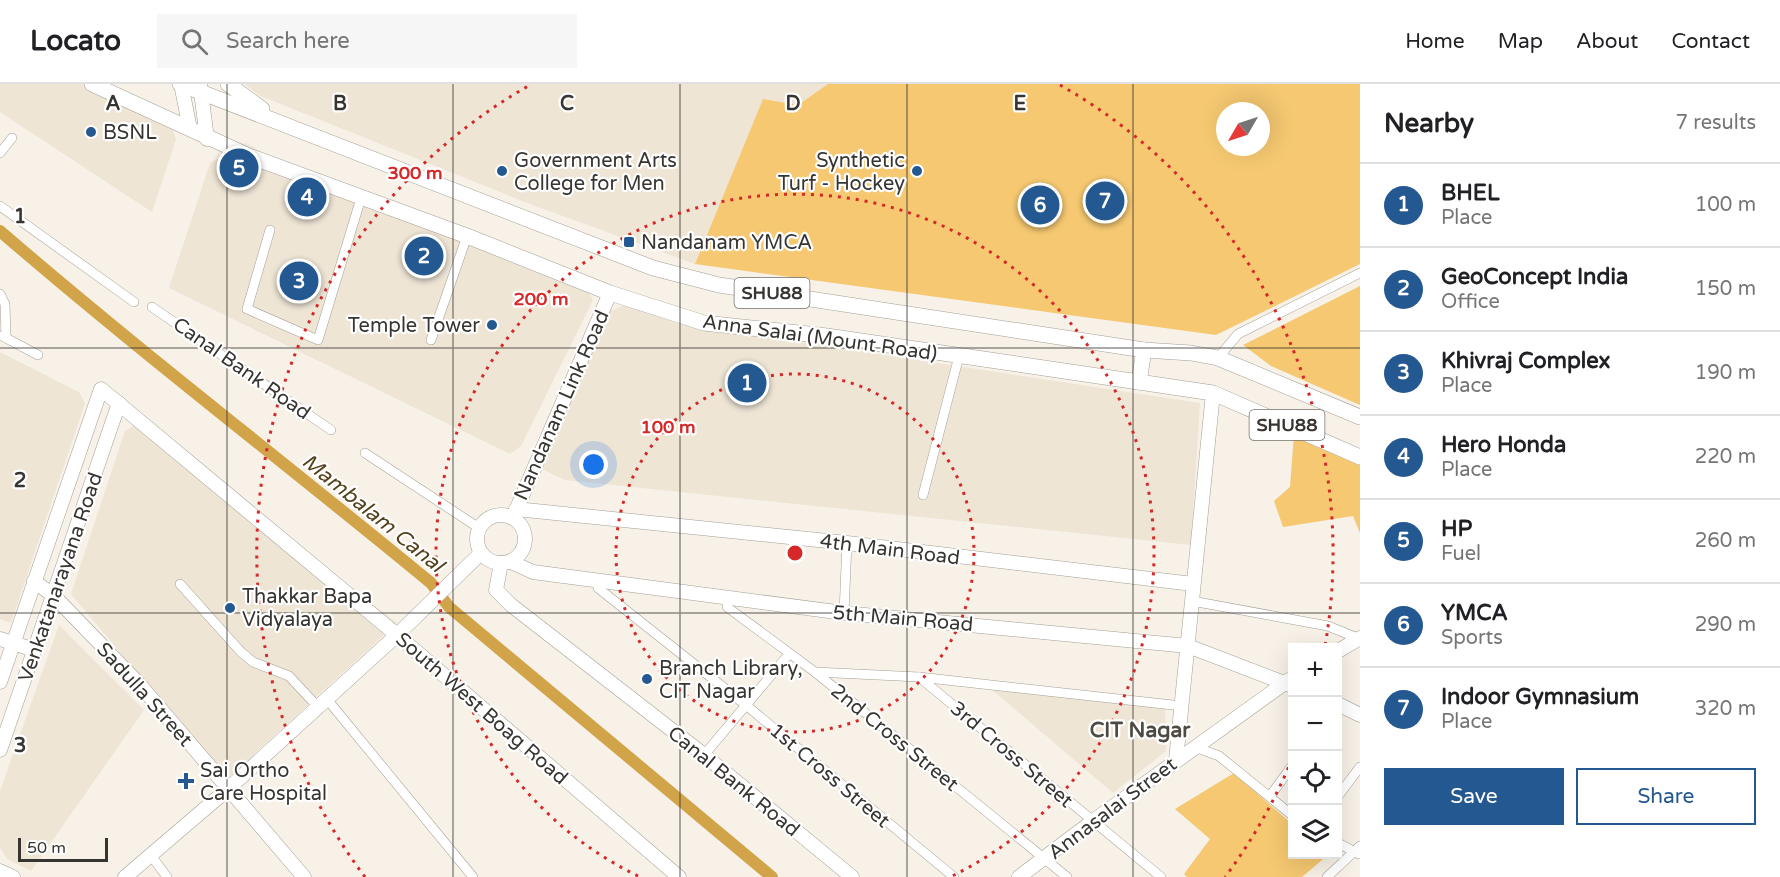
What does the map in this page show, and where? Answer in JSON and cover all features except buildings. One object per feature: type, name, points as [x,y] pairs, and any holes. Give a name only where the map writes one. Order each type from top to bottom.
[{"type":"main road","name":"Anna Salai (Mount Road)","points":[[92,84],[207,139],[466,236],[610,293],[704,322],[827,336],[1213,393],[1360,458]]},
{"type":"main road","name":"Anna Salai (Mount Road)","points":[[181,84],[201,88],[653,268],[719,285],[1144,350],[1191,353],[1218,358],[1360,417]]},
{"type":"main road","points":[[228,84],[278,120]]},
{"type":"main road","points":[[1139,382],[1144,350]]},
{"type":"street","points":[[181,84],[190,129]]},
{"type":"street","points":[[201,88],[207,139]]},
{"type":"street","points":[[0,153],[12,138]]},
{"type":"street","points":[[270,230],[247,309],[318,340],[361,198]]},
{"type":"street","points":[[0,206],[134,302]]},
{"type":"street","points":[[431,340],[466,236]]},
{"type":"street","points":[[1218,358],[1238,334],[1360,273]]},
{"type":"street","name":"Nandanam Link Road","points":[[514,513],[610,293]]},
{"type":"street","points":[[0,294],[5,304],[3,336],[38,355]]},
{"type":"street","name":"Canal Bank Road","points":[[152,307],[331,430]]},
{"type":"street","points":[[923,495],[959,356]]},
{"type":"street","name":"South West Boag Road","points":[[101,389],[397,635],[679,877]]},
{"type":"street","name":"Venkatanarayana Road","points":[[0,682],[7,641],[34,582],[101,389]]},
{"type":"street","points":[[1176,760],[1213,393]]},
{"type":"street","name":"Venkatanarayana Road","points":[[0,750],[119,403]]},
{"type":"street","points":[[365,453],[479,528]]},
{"type":"street","points":[[514,513],[524,529],[522,551],[506,562],[486,558],[481,553],[477,541],[479,528],[483,522],[497,514],[514,513]]},
{"type":"street","name":"4th Main Road","points":[[514,513],[847,543],[1193,584]]},
{"type":"street","points":[[844,613],[847,543]]},
{"type":"street","points":[[125,877],[228,789],[397,635],[481,553]]},
{"type":"street","name":"Canal Bank Road","points":[[506,562],[496,590],[511,605],[704,755],[852,877]]},
{"type":"street","name":"5th Main Road","points":[[506,562],[533,572],[844,613],[1188,646],[1288,681]]},
{"type":"street","name":"1st Cross Street","points":[[597,581],[598,588],[747,706],[954,877]]},
{"type":"street","name":"Sadulla Street","points":[[34,582],[54,596],[140,685],[304,877]]},
{"type":"street","points":[[180,584],[241,652],[253,662],[289,676],[322,702],[473,877]]},
{"type":"street","name":"2nd Cross Street","points":[[728,598],[727,607],[815,672],[1067,877]]},
{"type":"street","points":[[1192,601],[1328,626],[1360,638]]},
{"type":"street","points":[[1342,649],[1360,638]]},
{"type":"street","points":[[7,641],[35,650]]},
{"type":"street","points":[[704,755],[789,654]]},
{"type":"street","points":[[815,672],[919,677],[1182,706]]},
{"type":"street","name":"3rd Cross Street","points":[[919,677],[1161,877]]},
{"type":"street","name":"Annasalai Street","points":[[1019,877],[1176,760],[1288,683]]},
{"type":"street","points":[[1342,707],[1360,714]]},
{"type":"street","points":[[1195,747],[1220,756],[1288,811]]},
{"type":"street","points":[[1342,791],[1360,767]]},
{"type":"street","points":[[1270,796],[1288,773]]},
{"type":"street","points":[[1328,877],[1358,850],[1342,844]]},
{"type":"street","points":[[150,854],[167,877]]},
{"type":"street","points":[[0,871],[13,877]]},
{"type":"shaded area","points":[[0,84],[90,84],[172,128],[176,139],[152,212],[0,112]]},
{"type":"shaded area","points":[[245,84],[828,84],[798,105],[763,99],[695,264],[535,206],[258,95]]},
{"type":"shaded area","points":[[828,84],[1360,84],[1360,264],[1216,335],[695,264],[763,99],[798,105]]},
{"type":"shaded area","points":[[229,153],[585,286],[593,300],[521,446],[510,454],[169,288],[210,163]]},
{"type":"shaded area","points":[[1360,286],[1360,405],[1271,366],[1243,345]]},
{"type":"shaded area","points":[[628,304],[675,323],[1200,403],[1191,545],[565,480],[533,465],[608,312]]},
{"type":"shaded area","points":[[0,352],[79,392],[85,403],[11,623],[0,619]]},
{"type":"shaded area","name":"Thakkar Bapa Vidyalaya","points":[[137,424],[397,623],[227,779],[71,594],[125,431]]},
{"type":"shaded area","points":[[1294,434],[1360,463],[1360,533],[1353,516],[1283,527],[1274,501],[1290,487]]},
{"type":"shaded area","points":[[59,625],[144,710],[31,871],[7,859],[0,847],[0,791]]},
{"type":"shaded area","points":[[984,683],[1165,705],[1166,751],[1113,793]]},
{"type":"shaded area","points":[[1234,773],[1288,820],[1288,859],[1323,859],[1302,877],[1187,877],[1184,874],[1210,839],[1175,809]]},
{"type":"waterway","name":"Mambalam Canal","points":[[0,231],[106,320],[431,583],[449,607],[772,877]]},
{"type":"place","name":"BSNL","points":[[91,132]]},
{"type":"place","name":"HP","points":[[239,168]]},
{"type":"place","name":"Government Arts College for Men","points":[[502,171]]},
{"type":"place","name":"Synthetic Turf - Hockey","points":[[917,171]]},
{"type":"place","name":"Hero Honda","points":[[307,197]]},
{"type":"place","name":"Indoor Gymnasium","points":[[1105,201]]},
{"type":"place","name":"YMCA","points":[[1040,205]]},
{"type":"place","name":"Nandanam YMCA","points":[[629,242]]},
{"type":"place","name":"GeoConcept India","points":[[424,256]]},
{"type":"place","name":"Khivraj Complex","points":[[299,281]]},
{"type":"place","name":"Temple Tower","points":[[492,325]]},
{"type":"place","name":"BHEL","points":[[747,383]]},
{"type":"place","name":"Thakkar Bapa Vidyalaya","points":[[230,608]]},
{"type":"place","name":"Branch Library, CIT Nagar","points":[[647,679]]},
{"type":"place","name":"Sai Ortho Care Hospital","points":[[186,781]]},
{"type":"district","name":"CIT Nagar","points":[[1140,730]]}]
